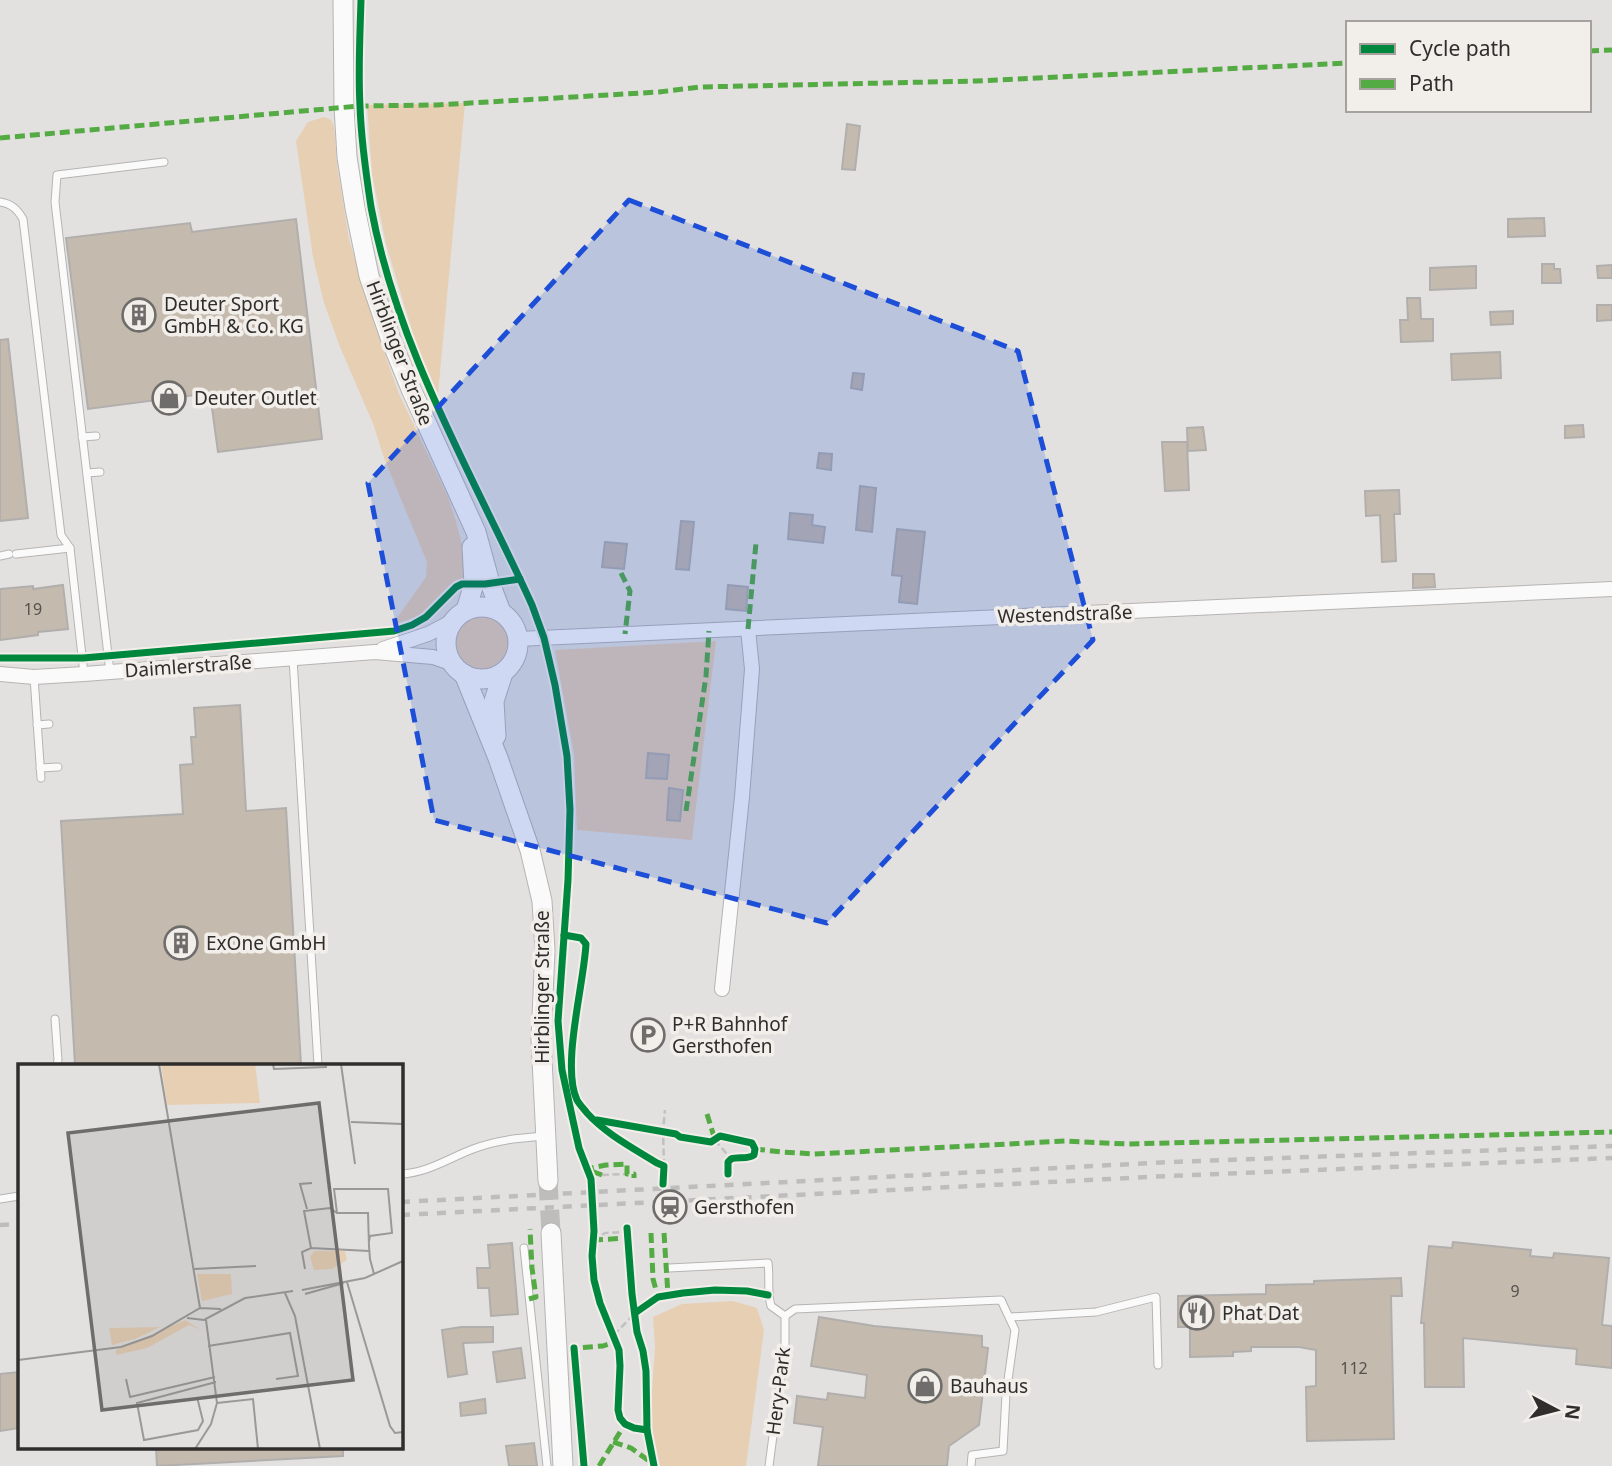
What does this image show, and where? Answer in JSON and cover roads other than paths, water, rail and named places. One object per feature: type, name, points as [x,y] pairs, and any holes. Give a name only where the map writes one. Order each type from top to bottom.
[{"type":"main road","name":"Hirblinger Straße","points":[[343,0],[344,107],[348,157],[369,276],[411,389],[476,532],[501,612],[516,629],[518,639],[515,658],[503,673],[494,701],[498,758]]},
{"type":"main road","name":"Hirblinger Straße","points":[[458,492],[471,543],[474,584],[460,615],[447,635],[446,643],[449,658],[459,669],[498,758],[530,850],[542,901],[545,950],[541,1039],[548,1181]]},
{"type":"main road","points":[[460,615],[479,606],[501,612]]},
{"type":"main road","points":[[459,669],[471,677],[486,679],[503,673]]},
{"type":"main road","points":[[551,1233],[564,1466]]},
{"type":"street","name":"Westendstraße","points":[[518,639],[1612,589]]},
{"type":"street","name":"Daimlerstraße","points":[[375,652],[428,634],[460,615]]},
{"type":"street","points":[[722,989],[752,669],[748,629]]},
{"type":"street","name":"Daimlerstraße","points":[[0,674],[34,677],[375,652],[433,657],[459,669]]},
{"type":"lane","points":[[110,672],[55,202],[57,174],[164,162]]},
{"type":"lane","points":[[0,202],[8,203],[23,219],[61,535],[70,548],[85,674]]},
{"type":"lane","points":[[17,255],[27,254]]},
{"type":"lane","points":[[22,297],[32,295]]},
{"type":"lane","points":[[26,338],[38,337]]},
{"type":"lane","points":[[31,375],[42,373]]},
{"type":"lane","points":[[36,416],[47,415]]},
{"type":"lane","points":[[82,437],[96,436]]},
{"type":"lane","points":[[40,458],[52,456]]},
{"type":"lane","points":[[87,473],[100,472]]},
{"type":"lane","points":[[45,494],[56,493]]},
{"type":"lane","points":[[0,556],[70,548]]},
{"type":"lane","points":[[293,658],[318,1064]]},
{"type":"lane","points":[[34,677],[41,778]]},
{"type":"lane","points":[[37,725],[49,724]]},
{"type":"lane","points":[[40,768],[58,767]]},
{"type":"lane","points":[[55,1019],[57,1064]]},
{"type":"lane","points":[[402,1174],[431,1169],[448,1159],[496,1142],[545,1136]]},
{"type":"lane","points":[[0,1199],[18,1196]]},
{"type":"lane","points":[[524,1248],[547,1466]]},
{"type":"lane","points":[[669,1268],[768,1263],[768,1296],[771,1306],[785,1316],[795,1309],[1001,1300],[1015,1330],[1006,1394],[1003,1451],[972,1455],[971,1466]]},
{"type":"lane","points":[[1010,1317],[1096,1312],[1157,1297],[1158,1365]]},
{"type":"lane","name":"Hery-Park","points":[[769,1466],[785,1345],[785,1316]]},
{"type":"tunnel","points":[[548,1181],[551,1233]]},
{"type":"railway","points":[[402,1202],[1171,1162],[1612,1146]]},
{"type":"railway","points":[[402,1215],[1168,1176],[1612,1158]]},
{"type":"railway","points":[[0,1225],[18,1224]]},
{"type":"place","name":"Deuter Sport GmbH & Co. KG","points":[[139,315]]},
{"type":"place","name":"Deuter Outlet","points":[[169,398]]},
{"type":"place","name":"ExOne GmbH","points":[[181,943]]},
{"type":"place","name":"P+R Bahnhof Gersthofen","points":[[648,1035]]},
{"type":"place","name":"Gersthofen","points":[[670,1207]]},
{"type":"place","name":"Phat Dat","points":[[1197,1313]]},
{"type":"place","name":"Bauhaus","points":[[925,1386]]}]
